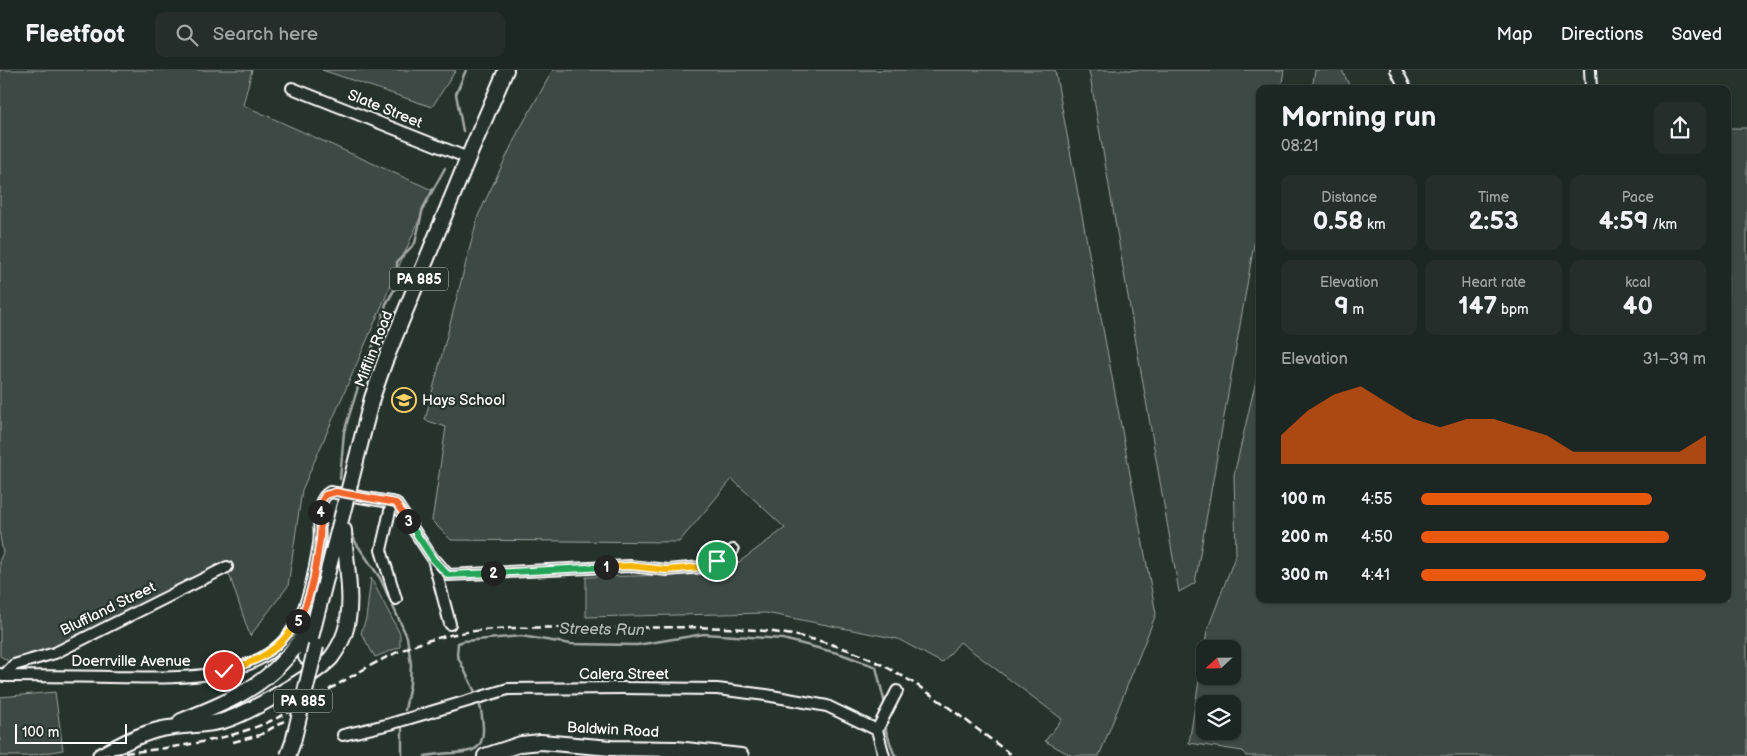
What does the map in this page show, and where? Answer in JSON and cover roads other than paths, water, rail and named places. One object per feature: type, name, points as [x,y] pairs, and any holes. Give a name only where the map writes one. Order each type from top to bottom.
[{"type":"main road","name":"Mifflin Road","points":[[279,756],[288,730],[318,604],[338,536],[370,408],[385,361],[506,70]]},
{"type":"main road","points":[[164,728],[222,721],[240,714],[321,667],[340,646],[346,631],[349,614],[345,545],[347,500]]},
{"type":"main road","name":"Mifflin Road","points":[[288,756],[316,646],[338,536]]},
{"type":"main road","points":[[100,756],[130,739],[217,707],[261,683],[297,644],[310,625],[318,604]]},
{"type":"main road","name":"Baldwin Road","points":[[485,756],[521,744],[541,742],[611,748],[676,749],[741,756]]},
{"type":"street","points":[[1396,70],[1404,85]]},
{"type":"street","points":[[1590,70],[1590,85]]},
{"type":"street","name":"Slate Street","points":[[292,88],[468,158]]},
{"type":"street","name":"Doerrville Avenue","points":[[2,675],[189,677],[250,664],[278,646],[299,620],[307,601],[320,538],[321,502],[325,495],[330,492],[347,500]]},
{"type":"street","points":[[347,500],[396,503],[433,559],[448,575],[630,566],[667,570],[701,567],[717,561],[733,550]]},
{"type":"street","points":[[392,502],[381,550],[396,600]]},
{"type":"street","points":[[433,559],[450,624]]},
{"type":"street","name":"Bluffland Street","points":[[2,675],[14,665],[55,653],[227,568]]},
{"type":"street","name":"Calera Street","points":[[343,735],[390,724],[508,689],[622,688],[717,690],[766,695],[827,706],[877,730]]},
{"type":"street","points":[[884,756],[877,730],[898,691]]},
{"type":"waterway","points":[[463,131],[456,94],[466,70]]},
{"type":"waterway","points":[[340,479],[344,432],[364,368],[379,331],[386,304],[397,285],[397,262],[415,243],[423,208],[445,168]]},
{"type":"waterway","points":[[350,530],[356,543],[380,578],[407,637],[411,664],[410,684],[405,710]]},
{"type":"waterway","name":"Streets Run","points":[[476,694],[457,655],[458,643],[464,641],[521,636],[571,644],[637,645],[704,634],[783,639],[841,654],[876,667],[885,707]]},
{"type":"waterway","name":"Streets Run","points":[[425,756],[466,752],[479,746],[483,735],[483,727],[478,700]]},
{"type":"waterway","name":"Streets Run","points":[[886,723],[886,731],[894,754],[897,756]]},
{"type":"waterway","points":[[402,727],[402,756]]},
{"type":"railway","points":[[101,756],[168,748],[212,740],[256,727],[294,709],[397,652],[437,638],[461,633],[508,628],[669,627],[735,628],[768,631],[832,644],[883,665],[903,676],[1013,756]]},
{"type":"railway","points":[[233,742],[260,735],[284,721]]},
{"type":"place","name":"Hays School","points":[[404,400]]}]
